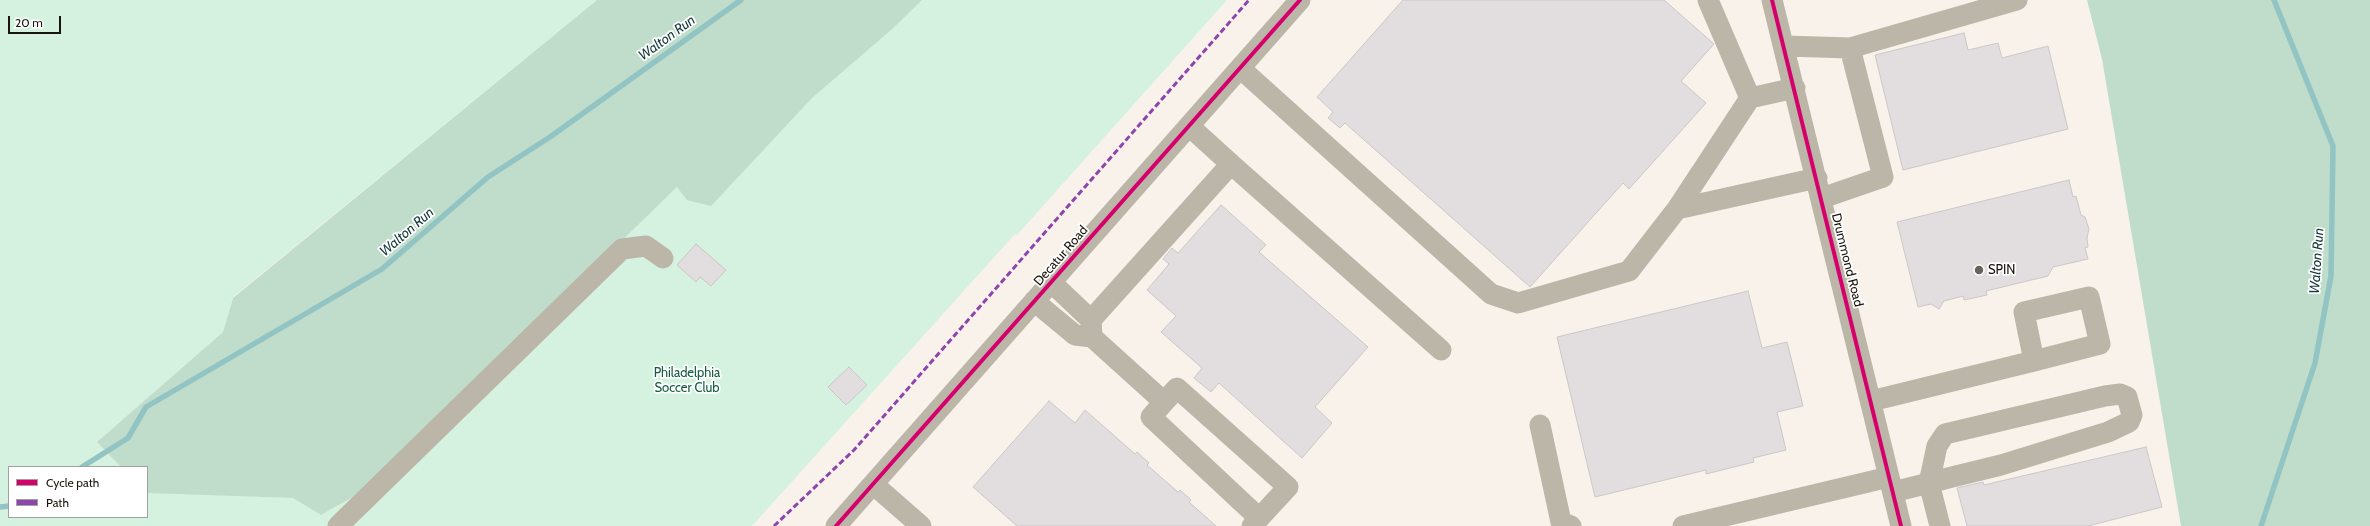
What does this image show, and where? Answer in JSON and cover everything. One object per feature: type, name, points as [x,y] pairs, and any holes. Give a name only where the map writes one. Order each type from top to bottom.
[{"type":"street","name":"Decatur Road","points":[[836,526],[1300,0]]},
{"type":"street","points":[[1708,0],[1750,98]]},
{"type":"street","name":"Drummond Road","points":[[1779,1],[1785,46],[1901,526]]},
{"type":"street","points":[[1785,46],[1850,48],[2010,1]]},
{"type":"street","points":[[1822,198],[1883,177],[1850,48]]},
{"type":"street","points":[[1240,68],[1491,294],[1518,303],[1629,272],[1677,209],[1750,98],[1795,88]]},
{"type":"street","points":[[1189,126],[1441,350]]},
{"type":"street","points":[[1034,301],[1075,335],[1091,329],[1231,164]]},
{"type":"street","points":[[1677,209],[1817,178]]},
{"type":"street","points":[[338,526],[622,249],[646,246],[663,258]]},
{"type":"street","points":[[1051,282],[1091,329],[1164,402]]},
{"type":"street","points":[[1871,401],[2034,360]]},
{"type":"street","points":[[1177,388],[1288,487],[1256,522],[1151,417],[1164,402],[1177,388]]},
{"type":"street","points":[[1683,526],[1891,485],[1929,483],[2008,463],[2108,432],[2129,422],[2132,415],[2128,397],[2120,394],[2105,396],[1946,434],[1937,446],[1929,483],[1940,526]]},
{"type":"street","points":[[1540,425],[1561,522],[1571,526]]},
{"type":"street","points":[[873,484],[921,526]]},
{"type":"green space","name":"Philadelphia Soccer Club","points":[[0,0],[597,0],[233,297],[223,332],[97,442],[120,466],[8,466],[8,518],[148,518],[148,492],[293,498],[321,515],[367,489],[678,186],[877,0],[1227,0],[1017,235],[1015,234],[752,526],[0,526]]},
{"type":"green space","points":[[597,0],[922,0],[891,30],[812,98],[711,206],[687,200],[677,187],[367,489],[321,515],[293,498],[148,493],[148,466],[120,466],[97,442],[223,332],[233,298]]},
{"type":"green space","points":[[2087,0],[2370,0],[2370,526],[2181,526],[2102,59]]},
{"type":"building","points":[[1403,0],[1664,0],[1714,44],[1681,81],[1706,103],[1629,189],[1623,183],[1530,287],[1345,123],[1340,128],[1328,118],[1333,112],[1317,97]]},
{"type":"building","points":[[1964,33],[1968,50],[1998,43],[2002,58],[2048,46],[2068,129],[1903,170],[1875,55]]},
{"type":"building","points":[[2069,180],[2073,197],[2076,196],[2081,215],[2085,217],[2089,229],[2087,238],[2088,247],[2085,248],[2088,259],[2053,267],[2048,276],[1986,291],[1987,295],[1964,300],[1963,296],[1944,301],[1939,309],[1931,304],[1918,307],[1897,222]]},
{"type":"building","points":[[1221,205],[1266,245],[1259,252],[1368,347],[1315,407],[1332,423],[1302,458],[1219,383],[1211,392],[1194,378],[1202,368],[1161,332],[1176,316],[1147,290],[1169,264],[1163,259],[1172,248],[1178,253]]},
{"type":"building","points":[[696,244],[726,270],[711,286],[700,277],[696,282],[677,265]]},
{"type":"building","points":[[1748,291],[1762,348],[1787,342],[1803,406],[1777,412],[1786,450],[1753,458],[1754,462],[1706,474],[1706,470],[1595,497],[1557,337]]},
{"type":"building","points":[[849,367],[867,385],[846,405],[828,387]]},
{"type":"building","points":[[1049,401],[1075,423],[1085,410],[1135,454],[1137,452],[1149,463],[1147,465],[1178,492],[1180,490],[1191,500],[1189,502],[1216,526],[1017,526],[973,487]]},
{"type":"building","points":[[2146,447],[2162,507],[2088,526],[1967,526],[1957,488],[1983,482],[1984,485]]},
{"type":"waterway","name":"Walton Run","points":[[84,466],[128,438],[146,407],[382,269],[488,177],[550,137],[741,0]]},
{"type":"waterway","name":"Walton Run","points":[[2261,526],[2315,363],[2331,276],[2333,146],[2274,0]]},
{"type":"waterway","name":"Walton Run","points":[[0,507],[8,506]]},
{"type":"marked path","points":[[774,526],[854,450],[1249,0]]},
{"type":"cycle path","points":[[836,526],[1300,0]]},
{"type":"cycle path","points":[[1772,0],[1901,526]]},
{"type":"place","name":"SPIN","points":[[1979,270]]}]
